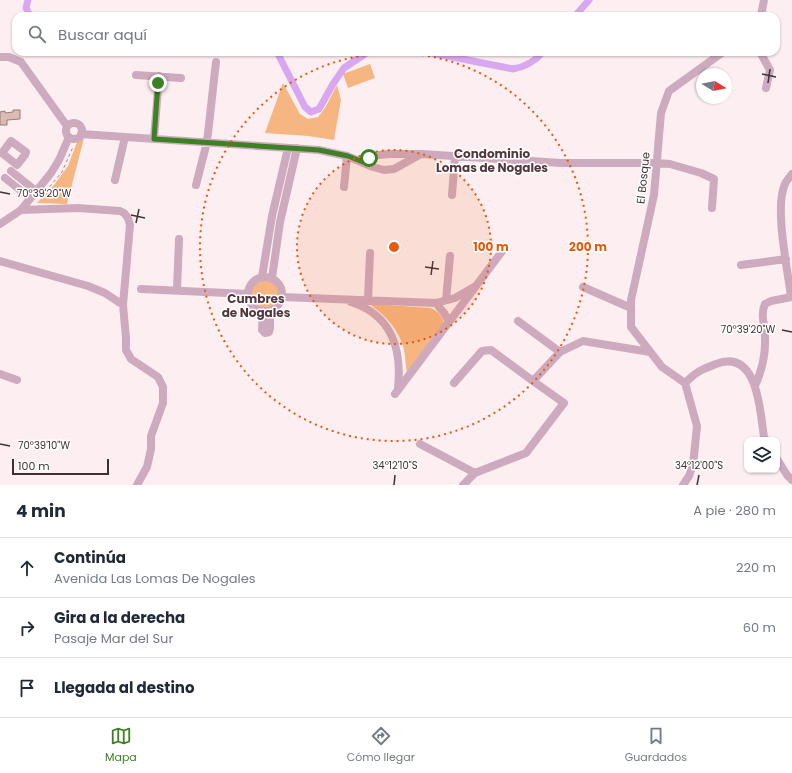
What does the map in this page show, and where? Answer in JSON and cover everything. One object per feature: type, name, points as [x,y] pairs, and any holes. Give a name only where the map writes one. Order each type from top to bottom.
[{"type":"street","points":[[762,12],[764,0]]},
{"type":"street","points":[[0,56],[9,57],[21,62],[67,126],[66,130],[69,137],[58,164],[21,210],[0,224]]},
{"type":"street","name":"El Bosque","points":[[685,383],[662,367],[631,327],[630,300],[654,195],[661,113],[669,92],[718,56]]},
{"type":"street","points":[[762,56],[770,70],[766,88]]},
{"type":"street","points":[[196,185],[207,142],[216,62]]},
{"type":"street","points":[[136,75],[181,78]]},
{"type":"street","points":[[154,139],[159,76]]},
{"type":"street","points":[[67,126],[72,122],[78,124],[82,128],[81,134],[77,138],[69,137]]},
{"type":"street","points":[[81,134],[325,151],[348,156],[384,170],[394,169],[422,154]]},
{"type":"street","points":[[115,180],[125,137]]},
{"type":"street","points":[[262,277],[277,192],[288,148]]},
{"type":"street","points":[[272,278],[278,234],[297,148]]},
{"type":"street","points":[[363,162],[378,155],[422,154],[562,162],[670,164],[701,173],[714,179],[712,208]]},
{"type":"street","points":[[344,187],[348,156]]},
{"type":"street","points":[[452,195],[455,156]]},
{"type":"street","points":[[14,168],[33,194],[2,180],[14,168]]},
{"type":"street","points":[[755,386],[760,374],[764,357],[766,337],[762,311],[765,304],[771,301],[792,297],[780,206],[784,184],[792,174]]},
{"type":"street","points":[[277,192],[287,194]]},
{"type":"street","points":[[21,210],[78,208],[120,211],[124,213],[130,226],[123,305],[126,350],[131,359],[158,377],[164,387],[163,404],[151,436],[151,449],[146,467],[137,485]]},
{"type":"street","points":[[269,232],[278,234]]},
{"type":"street","points":[[177,290],[179,239]]},
{"type":"street","points":[[343,300],[356,304],[370,311],[382,321],[389,330],[398,354],[399,374],[396,391],[503,250]]},
{"type":"street","points":[[368,300],[370,253]]},
{"type":"street","points":[[446,300],[450,256]]},
{"type":"street","points":[[741,265],[786,259]]},
{"type":"street","points":[[0,261],[88,286],[105,293],[123,305]]},
{"type":"street","points":[[262,277],[272,278],[281,287],[282,297],[278,305],[266,310],[257,309],[249,300],[248,294],[250,287],[253,282],[262,277]]},
{"type":"street","points":[[282,297],[436,303],[455,298],[476,286]]},
{"type":"street","points":[[584,287],[631,308]]},
{"type":"street","points":[[141,289],[248,294]]},
{"type":"street","points":[[436,303],[449,322]]},
{"type":"street","points":[[518,322],[560,352]]},
{"type":"street","points":[[533,381],[560,352],[583,341],[650,352]]},
{"type":"street","points":[[454,383],[482,351],[491,350],[564,403],[526,453],[475,473],[464,485]]},
{"type":"street","points":[[683,485],[694,465],[697,426],[685,383],[695,372],[731,360],[744,366],[755,386],[764,437]]},
{"type":"street","points":[[0,374],[17,380]]},
{"type":"street","points":[[420,444],[475,473]]},
{"type":"street","points":[[780,463],[790,475]]},
{"type":"shaded area","points":[[370,64],[375,78],[348,88],[343,74]]},
{"type":"shaded area","points":[[283,83],[300,114],[308,119],[318,117],[325,108],[337,85],[341,100],[334,140],[308,136],[265,133]]},
{"type":"shaded area","points":[[84,138],[67,204],[37,203],[54,185],[68,166],[77,142]]},
{"type":"shaded area","points":[[265,280],[275,284],[279,294],[275,304],[265,308],[255,304],[251,294],[255,284]]},
{"type":"shaded area","points":[[371,305],[430,308],[437,312],[442,318],[444,323],[407,372],[404,350],[396,331],[388,320]]},
{"type":"building","points":[[13,110],[20,110],[20,119],[7,120],[7,125],[0,125],[0,112],[13,112]]},
{"type":"waterway","points":[[28,0],[26,8],[28,12]]},
{"type":"waterway","points":[[578,12],[589,0]]},
{"type":"waterway","points":[[279,56],[305,107],[311,112],[319,109],[344,68],[362,56]]},
{"type":"waterway","points":[[447,56],[513,69],[522,67],[539,56]]},
{"type":"district","name":"Condominio Lomas de Nogales","points":[[492,160]]},
{"type":"district","name":"Cumbres de Nogales","points":[[256,305]]},
{"type":"route","points":[[158,83],[154,139],[319,150],[348,156],[363,162],[369,158]]}]
